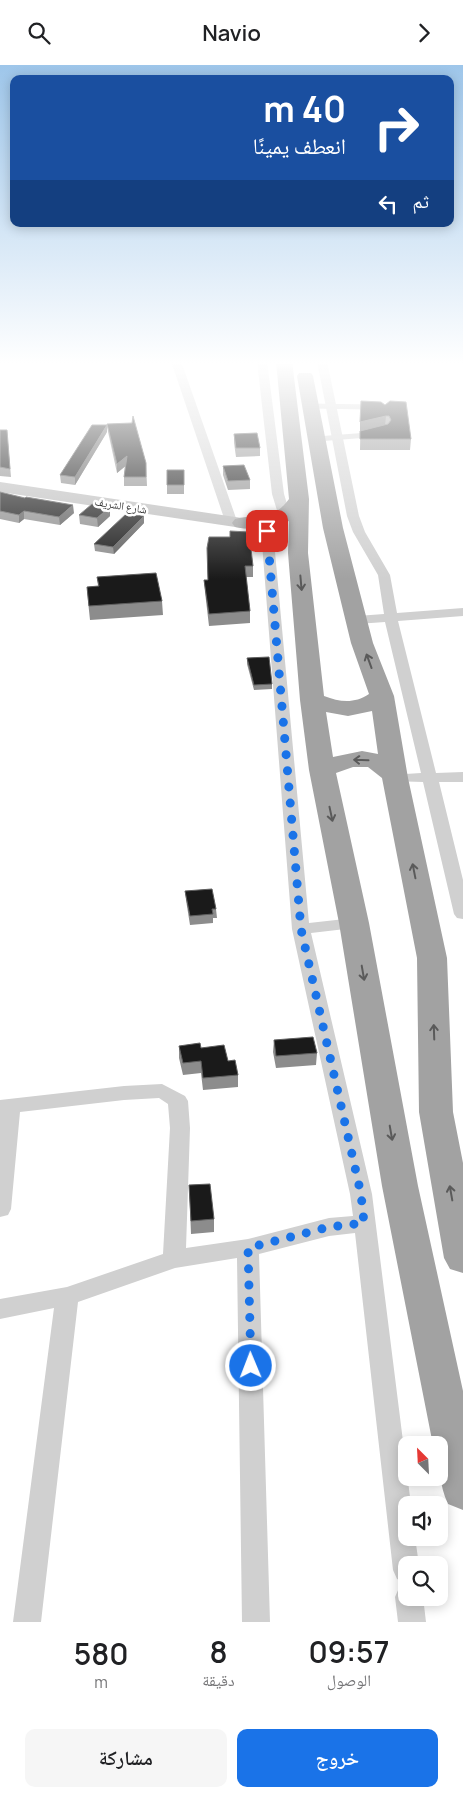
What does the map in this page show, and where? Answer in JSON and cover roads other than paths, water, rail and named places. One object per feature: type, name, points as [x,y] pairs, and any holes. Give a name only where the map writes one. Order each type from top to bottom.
[{"type":"highway","points":[[288,434],[292,508],[305,613],[312,700],[322,771],[354,923],[400,1186],[463,1490]]},
{"type":"highway","points":[[325,434],[333,528],[362,643],[382,696],[396,778],[432,958],[436,1112],[463,1258]]},
{"type":"highway","points":[[236,522],[278,520],[292,508]]},
{"type":"highway","points":[[236,522],[286,539],[298,553]]},
{"type":"highway","points":[[312,700],[326,706],[342,709],[360,708],[370,706],[382,696]]},
{"type":"highway","points":[[322,771],[342,762],[359,759],[383,764],[396,778]]},
{"type":"main road","name":"شارع الشريف","points":[[0,487],[236,522]]},
{"type":"street","points":[[203,434],[236,522]]},
{"type":"street","points":[[271,434],[278,494],[292,508]]},
{"type":"street","points":[[326,439],[352,516],[384,575],[391,618],[463,914]]},
{"type":"street","points":[[267,531],[301,929],[361,1194],[404,1556]]},
{"type":"street","points":[[357,620],[463,612]]},
{"type":"street","points":[[396,778],[463,777]]},
{"type":"street","points":[[301,929],[354,923]]},
{"type":"street","points":[[0,1209],[5,1106],[124,1093],[162,1091],[178,1101],[180,1127],[174,1259]]},
{"type":"street","points":[[0,1309],[67,1296],[174,1259],[248,1248],[329,1227],[364,1223]]},
{"type":"street","points":[[248,1248],[256,1622]]},
{"type":"street","points":[[27,1622],[67,1296]]},
{"type":"street","points":[[410,1606],[412,1622]]},
{"type":"lane","points":[[326,439],[376,434]]}]
